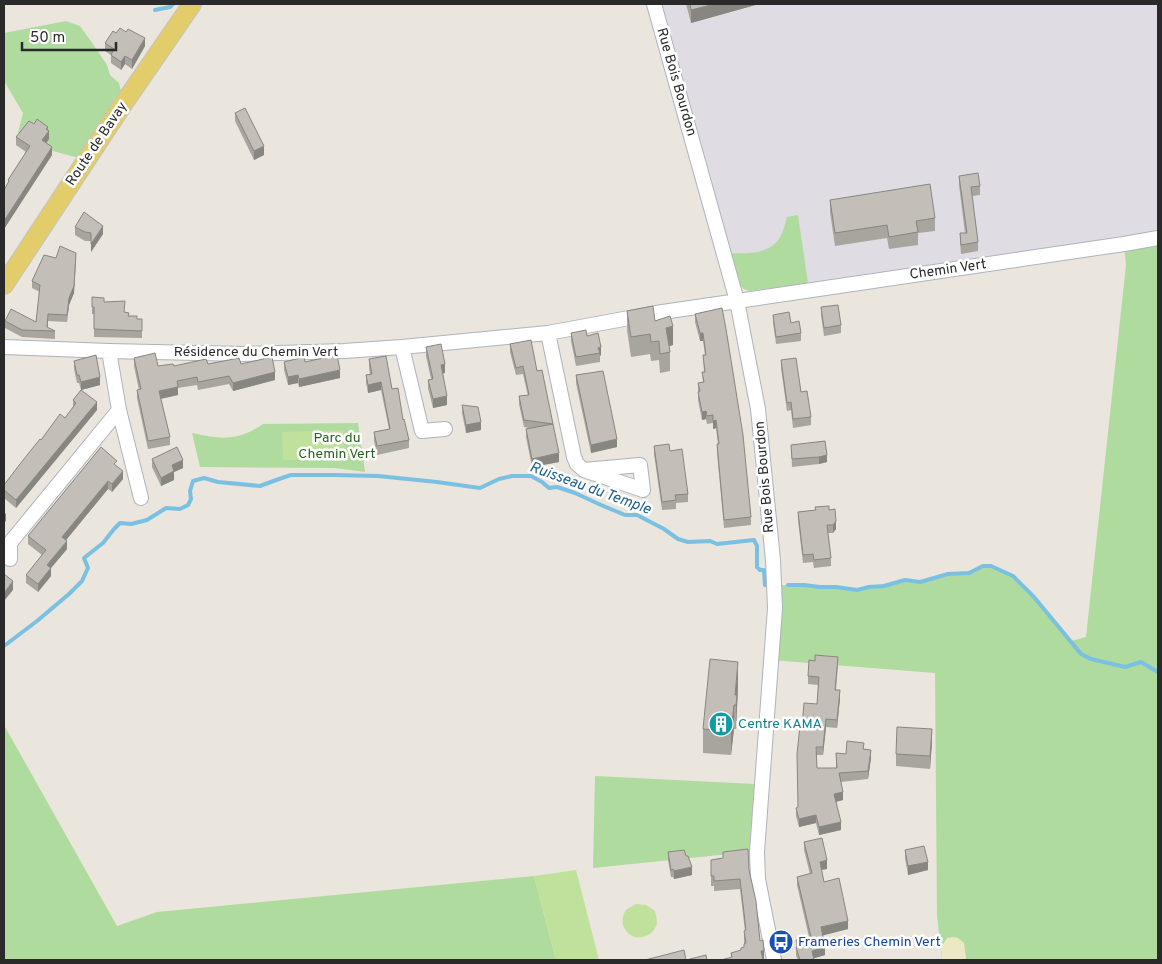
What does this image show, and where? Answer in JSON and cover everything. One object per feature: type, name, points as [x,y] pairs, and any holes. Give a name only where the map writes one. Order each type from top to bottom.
[{"type":"main road","name":"Route de Bavay","points":[[4,285],[192,4]]},
{"type":"street","name":"Rue Bois Bourdon","points":[[654,4],[737,301],[758,410],[775,608],[757,852],[758,879],[774,960]]},
{"type":"street","name":"Chemin Vert","points":[[737,301],[1158,238]]},
{"type":"street","name":"Résidence du Chemin Vert","points":[[4,348],[243,354],[344,351],[548,333],[656,313],[737,301]]},
{"type":"street","points":[[548,333],[574,457],[577,464],[584,470]]},
{"type":"street","points":[[402,347],[422,431],[445,429]]},
{"type":"street","points":[[109,352],[119,410],[142,498]]},
{"type":"street","points":[[10,559],[10,543],[119,410]]},
{"type":"shaded area","points":[[661,4],[1158,4],[1158,238],[844,285],[808,283],[749,291],[744,289],[741,286],[731,253]]},
{"type":"green space","points":[[66,21],[80,26],[93,44],[107,65],[110,75],[119,83],[124,103],[89,157],[75,157],[53,151],[35,140],[18,133],[23,113],[4,81],[4,33]]},
{"type":"green space","points":[[798,215],[808,283],[749,291],[744,289],[741,286],[731,253],[750,253],[769,248],[779,239],[787,217]]},
{"type":"green space","points":[[1158,238],[1158,960],[942,960],[937,916],[935,673],[771,660],[774,585],[804,585],[857,590],[884,586],[905,580],[920,582],[948,574],[969,573],[983,566],[991,566],[1013,576],[1034,597],[1071,641],[1086,637],[1126,265],[1124,244]]},
{"type":"green space","name":"Parc du Chemin Vert","points":[[358,423],[365,472],[335,468],[200,467],[192,433],[228,438],[245,434],[263,424]]},
{"type":"green space","points":[[345,430],[346,459],[283,460],[282,432]]},
{"type":"green space","points":[[4,725],[117,926],[157,912],[534,876],[556,960],[4,960]]},
{"type":"green space","points":[[595,776],[755,784],[749,852],[593,868]]},
{"type":"green space","points":[[576,870],[599,960],[556,960],[534,876]]},
{"type":"green space","points":[[636,904],[646,905],[655,911],[656,927],[649,934],[642,937],[636,937],[627,932],[623,922],[626,910]]},
{"type":"sand","points":[[947,938],[958,938],[964,943],[965,960],[942,960],[941,947]]},
{"type":"building","points":[[690,4],[715,4],[691,10]]},
{"type":"building","points":[[120,28],[126,32],[128,29],[145,38],[132,60],[125,56],[121,62],[111,55],[114,49],[105,43],[113,31],[116,33]]},
{"type":"building","points":[[245,108],[264,146],[254,151],[235,113]]},
{"type":"building","points":[[37,119],[48,127],[46,129],[49,131],[42,140],[52,147],[4,221],[4,190],[8,180],[30,146],[16,137],[29,121],[34,124]]},
{"type":"building","points":[[978,173],[980,186],[971,187],[978,242],[961,245],[960,233],[967,233],[959,176]]},
{"type":"building","points":[[930,184],[935,218],[916,221],[918,232],[889,237],[887,225],[835,233],[830,200]]},
{"type":"building","points":[[84,212],[103,226],[91,244],[91,233],[75,227]]},
{"type":"building","points":[[60,246],[76,253],[74,286],[69,298],[67,315],[48,314],[47,327],[55,331],[22,330],[5,321],[11,309],[36,322],[40,285],[32,281],[44,255],[56,258]]},
{"type":"building","points":[[92,297],[104,298],[104,302],[125,301],[124,312],[129,313],[128,316],[137,316],[137,319],[142,319],[142,331],[94,329]]},
{"type":"building","points":[[838,305],[841,325],[824,328],[821,307]]},
{"type":"building","points":[[653,306],[655,321],[670,316],[673,326],[666,328],[670,352],[660,354],[659,341],[651,342],[650,334],[631,337],[627,311]]},
{"type":"building","points":[[722,308],[743,435],[751,517],[724,520],[716,420],[713,421],[713,415],[707,416],[706,411],[702,412],[698,392],[700,391],[698,383],[704,382],[702,372],[705,372],[703,355],[706,355],[703,333],[700,333],[695,314]]},
{"type":"building","points":[[789,312],[791,323],[799,321],[801,333],[776,337],[773,315]]},
{"type":"building","points":[[586,330],[587,336],[598,333],[601,347],[598,348],[600,353],[576,357],[571,333]]},
{"type":"building","points":[[531,340],[537,371],[542,370],[553,424],[524,420],[519,396],[529,395],[523,366],[516,368],[510,344]]},
{"type":"building","points":[[441,344],[445,364],[441,365],[447,396],[433,399],[428,380],[433,379],[426,347]]},
{"type":"building","points":[[155,353],[158,366],[173,364],[174,366],[206,359],[208,364],[239,358],[241,364],[272,357],[275,372],[233,383],[229,376],[198,382],[197,377],[177,381],[178,387],[159,391],[170,437],[148,441],[137,390],[141,389],[134,358]]},
{"type":"building","points":[[96,355],[100,377],[81,382],[79,375],[77,375],[74,361]]},
{"type":"building","points":[[337,355],[340,370],[299,379],[298,375],[288,377],[284,362],[304,357],[305,362]]},
{"type":"building","points":[[386,356],[392,389],[398,388],[403,420],[409,440],[377,446],[374,432],[390,429],[381,382],[368,385],[366,375],[372,374],[369,359]]},
{"type":"building","points":[[796,358],[801,392],[807,391],[811,417],[793,419],[791,402],[787,403],[781,360]]},
{"type":"building","points":[[603,371],[617,439],[591,445],[576,375]]},
{"type":"building","points":[[81,390],[97,402],[16,500],[4,490],[4,485],[60,414],[65,418],[76,403],[73,400]]},
{"type":"building","points":[[462,405],[478,407],[481,422],[466,425]]},
{"type":"building","points":[[553,424],[559,453],[532,459],[526,429]]},
{"type":"building","points":[[825,441],[827,455],[792,459],[791,445]]},
{"type":"building","points":[[669,444],[670,451],[682,449],[688,494],[675,495],[676,500],[662,502],[654,446]]},
{"type":"building","points":[[101,447],[117,461],[114,464],[123,471],[112,484],[108,481],[62,537],[67,541],[47,565],[51,568],[38,584],[26,575],[46,550],[28,536]]},
{"type":"building","points":[[177,447],[183,460],[172,465],[174,471],[161,478],[152,459]]},
{"type":"building","points":[[829,506],[829,510],[835,509],[836,521],[833,525],[827,525],[831,558],[814,560],[813,554],[803,555],[798,512],[816,510],[815,507]]},
{"type":"building","points":[[4,574],[13,581],[4,593]]},
{"type":"building","points":[[815,655],[838,657],[835,690],[840,690],[837,720],[826,719],[823,747],[816,747],[817,768],[837,768],[836,753],[846,754],[847,741],[864,743],[863,749],[871,750],[868,771],[839,773],[843,792],[834,794],[841,822],[819,827],[816,815],[799,819],[796,808],[798,807],[797,754],[804,703],[817,704],[819,677],[808,676],[809,660],[815,661]]},
{"type":"building","name":"Centre KAMA","points":[[710,659],[738,662],[736,705],[734,705],[731,731],[703,729]]},
{"type":"building","points":[[897,727],[932,729],[930,756],[896,754]]},
{"type":"building","points":[[822,838],[827,860],[820,862],[824,882],[839,878],[848,921],[821,927],[825,947],[812,951],[814,960],[800,960],[796,940],[811,937],[797,877],[812,873],[804,842]]},
{"type":"building","points":[[924,846],[928,862],[908,866],[905,850]]},
{"type":"building","points":[[748,849],[749,870],[756,901],[760,941],[763,940],[764,951],[761,951],[763,960],[721,960],[732,957],[731,953],[744,947],[746,943],[744,931],[746,930],[740,879],[714,881],[714,876],[711,876],[711,860],[723,858],[723,852]]},
{"type":"building","points":[[684,850],[692,867],[671,870],[668,852]]},
{"type":"building","points":[[684,950],[686,960],[645,960]]},
{"type":"building","points":[[706,955],[707,960],[686,960]]},
{"type":"waterway","points":[[155,10],[170,7],[173,4]]},
{"type":"waterway","name":"Ruisseau du Temple","points":[[4,646],[37,621],[82,581],[88,568],[84,558],[103,543],[120,523],[131,524],[147,520],[166,508],[180,509],[188,505],[191,499],[190,491],[193,481],[204,478],[218,482],[260,486],[291,475],[378,476],[480,488],[499,479],[512,476],[531,476],[549,488],[557,487],[575,493],[625,515],[637,515],[664,529],[678,539],[688,542],[710,541],[717,544],[754,540],[757,546],[757,567],[760,570],[764,570],[765,585]]},
{"type":"waterway","name":"Ruisseau du Temple","points":[[788,585],[857,590],[884,586],[905,580],[920,582],[948,574],[969,573],[983,566],[991,566],[1013,576],[1034,597],[1081,654],[1091,659],[1125,667],[1141,662],[1158,672]]},
{"type":"place","name":"Centre KAMA","points":[[721,724]]},
{"type":"place","name":"Frameries Chemin Vert","points":[[781,942]]}]
